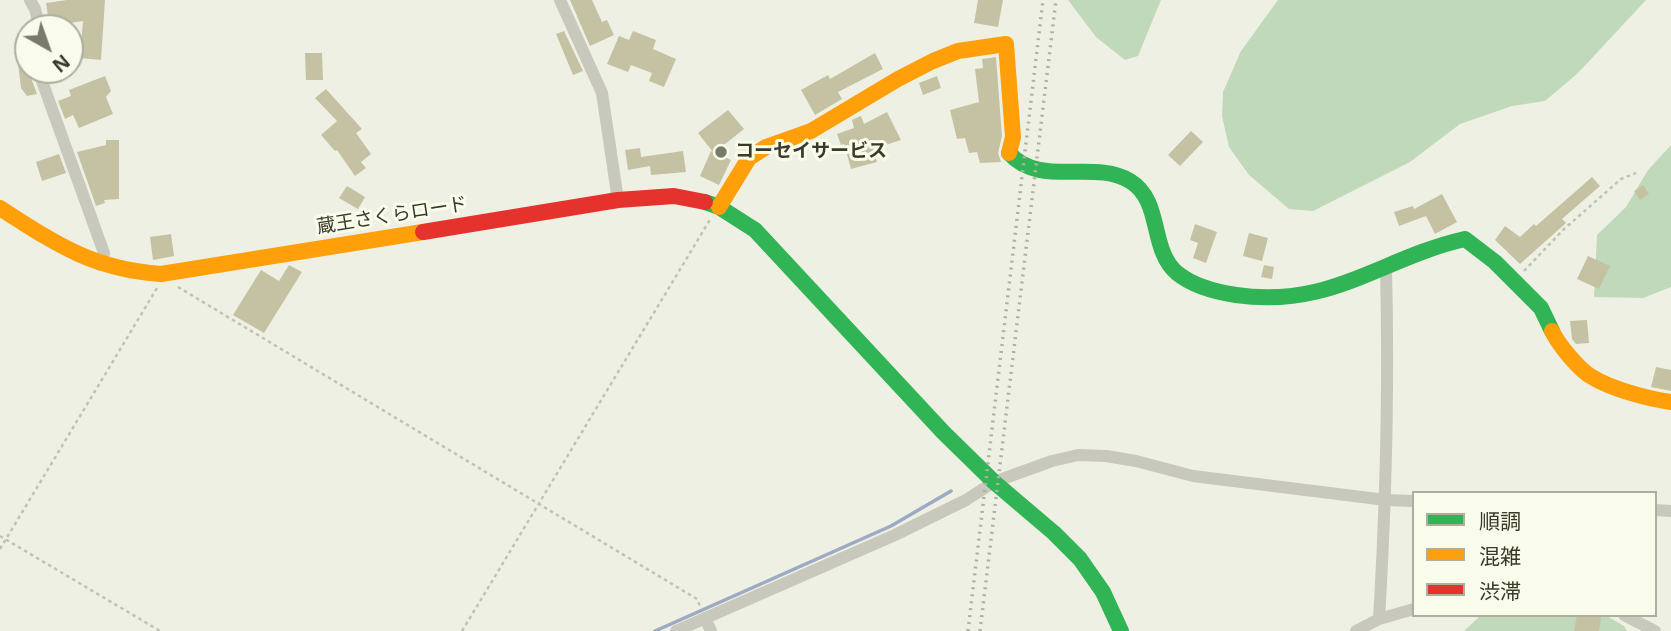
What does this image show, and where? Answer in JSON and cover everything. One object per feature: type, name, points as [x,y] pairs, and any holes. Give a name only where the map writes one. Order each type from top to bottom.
[{"type":"street","points":[[560,0],[602,93],[618,200]]},
{"type":"street","points":[[1121,631],[1103,592],[1080,559],[943,432],[771,245],[736,216],[719,206],[748,158],[766,147],[810,131],[933,61],[958,51],[1006,44],[1013,137],[1009,155],[1041,171],[1116,175],[1132,181],[1149,202],[1156,220],[1162,254],[1175,270],[1189,281],[1223,293],[1283,298],[1336,286],[1445,243],[1465,239],[1479,248],[1541,308],[1555,337],[1591,377],[1649,399],[1671,402]]},
{"type":"street","points":[[43,84],[104,253],[100,265]]},
{"type":"street","name":"蔵王さくらロード","points":[[0,208],[67,251],[100,265],[133,273],[167,273],[618,200],[674,196],[719,206]]},
{"type":"street","points":[[1379,619],[1387,500],[1389,375],[1386,268]]},
{"type":"street","points":[[676,631],[895,536],[966,500],[994,482],[1052,461],[1078,455],[1136,461],[1193,476],[1412,501]]},
{"type":"street","points":[[1356,631],[1379,619],[1412,610]]},
{"type":"street","points":[[1629,617],[1655,631]]},
{"type":"street","points":[[705,618],[711,631]]},
{"type":"path","points":[[1515,281],[1563,230],[1621,178],[1636,173]]},
{"type":"path","points":[[462,631],[719,206]]},
{"type":"path","points":[[0,549],[167,273],[175,285],[697,599],[700,606]]},
{"type":"path","points":[[0,536],[160,631]]},
{"type":"green space","points":[[1068,0],[1161,0],[1138,56],[1125,60],[1096,37]]},
{"type":"green space","points":[[1278,0],[1646,0],[1578,73],[1545,101],[1512,106],[1460,124],[1410,162],[1313,211],[1289,209],[1249,175],[1229,147],[1222,116],[1223,92],[1241,51]]},
{"type":"green space","points":[[1671,145],[1671,287],[1643,298],[1594,297],[1597,235],[1626,207],[1648,170]]},
{"type":"green space","points":[[1479,617],[1608,617],[1624,626],[1627,631],[1464,631]]},
{"type":"building","points":[[105,0],[101,60],[84,58],[84,14],[48,14],[46,3]]},
{"type":"building","points":[[570,0],[592,0],[602,22],[607,20],[614,35],[590,46]]},
{"type":"building","points":[[978,0],[1003,0],[998,27],[974,23]]},
{"type":"building","points":[[564,31],[583,71],[573,75],[556,34]]},
{"type":"building","points":[[633,31],[656,40],[653,49],[676,59],[664,87],[649,81],[652,73],[631,65],[628,72],[607,64],[619,36],[629,40]]},
{"type":"building","points":[[305,53],[322,53],[323,80],[306,80]]},
{"type":"building","points":[[875,53],[883,69],[838,92],[842,99],[815,115],[801,90],[828,75],[830,79]]},
{"type":"building","points":[[996,57],[1002,136],[998,153],[1001,162],[980,163],[977,152],[969,153],[965,138],[957,139],[950,110],[979,102],[975,69],[983,68],[982,59]]},
{"type":"building","points":[[105,76],[111,91],[106,97],[113,114],[79,128],[73,115],[65,119],[58,101],[71,96],[69,90]]},
{"type":"building","points":[[937,76],[941,88],[923,95],[919,83]]},
{"type":"building","points":[[21,84],[33,84],[37,94],[27,96]]},
{"type":"building","points":[[326,89],[362,129],[356,133],[371,154],[361,162],[366,168],[355,176],[337,150],[321,135],[337,121],[315,98]]},
{"type":"building","points":[[728,110],[744,129],[715,152],[731,160],[719,185],[700,176],[711,151],[713,152],[698,133]]},
{"type":"building","points":[[887,112],[901,140],[873,149],[877,162],[851,169],[844,144],[841,145],[837,134],[854,128],[854,119],[861,116],[864,124]]},
{"type":"building","points":[[1191,131],[1203,142],[1180,166],[1168,155]]},
{"type":"building","points":[[106,140],[119,140],[119,199],[104,200],[105,203],[96,206],[77,152],[106,145]]},
{"type":"building","points":[[640,148],[641,157],[683,151],[686,172],[651,175],[650,166],[628,170],[625,150]]},
{"type":"building","points":[[59,154],[66,173],[42,181],[36,162]]},
{"type":"building","points":[[1592,177],[1600,186],[1562,219],[1566,223],[1520,264],[1495,240],[1505,226],[1520,237]]},
{"type":"building","points":[[1643,185],[1649,194],[1640,200],[1634,191]]},
{"type":"building","points":[[347,186],[365,197],[358,209],[339,198]]},
{"type":"building","points":[[1442,194],[1457,222],[1435,234],[1426,216],[1399,226],[1394,212],[1413,206],[1414,209]]},
{"type":"building","points":[[1195,224],[1217,232],[1206,263],[1193,258],[1198,243],[1190,240]]},
{"type":"building","points":[[1249,233],[1268,238],[1262,261],[1243,256]]},
{"type":"building","points":[[171,234],[174,256],[153,260],[150,237]]},
{"type":"building","points":[[1588,256],[1610,266],[1599,289],[1577,279]]},
{"type":"building","points":[[289,265],[302,272],[264,333],[233,315],[261,270],[279,281]]},
{"type":"building","points":[[1264,265],[1274,267],[1272,279],[1261,277]]},
{"type":"building","points":[[1587,320],[1589,343],[1576,344],[1572,339],[1570,321]]},
{"type":"building","points":[[1656,367],[1671,370],[1671,391],[1651,387]]},
{"type":"building","points":[[1577,617],[1601,617],[1599,631],[1574,631]]},
{"type":"waterway","points":[[655,631],[891,526],[951,491]]},
{"type":"railway","points":[[968,631],[1043,0]]},
{"type":"railway","points":[[980,631],[1056,0]]},
{"type":"traffic: fast","points":[[1009,153],[1036,169],[1100,172],[1130,181],[1147,200],[1168,263],[1183,278],[1205,288],[1236,295],[1300,295],[1355,279],[1435,247],[1465,239],[1495,262],[1541,308],[1552,331]]},
{"type":"traffic: fast","points":[[705,202],[719,207],[755,230],[943,432],[1080,559],[1103,592],[1121,631]]},
{"type":"traffic: slow","points":[[719,207],[749,158],[766,147],[811,131],[898,79],[958,51],[1006,44],[1013,137],[1009,153]]},
{"type":"traffic: slow","points":[[0,208],[76,253],[115,267],[161,274],[423,232]]},
{"type":"traffic: slow","points":[[1552,331],[1569,356],[1592,377],[1630,393],[1671,402]]},
{"type":"traffic: jam","points":[[423,232],[618,200],[674,196],[705,202]]},
{"type":"place","name":"コーセイサービス","points":[[721,152]]}]
